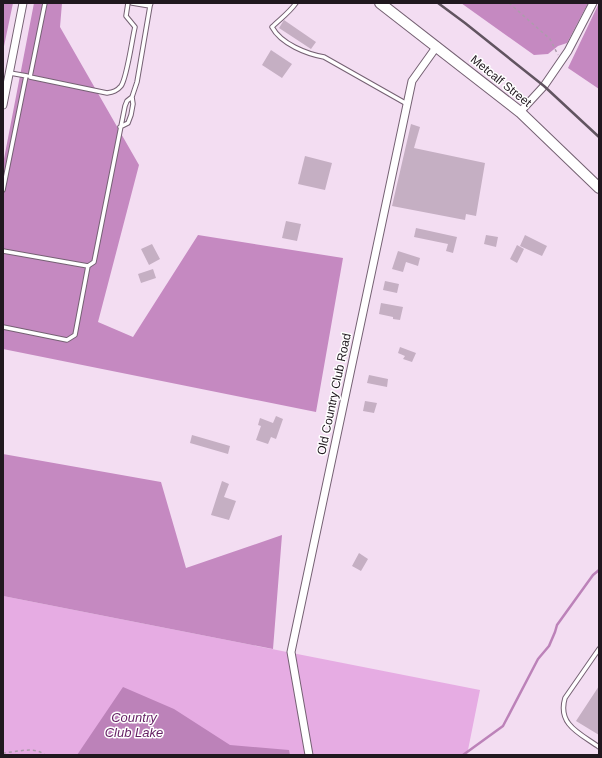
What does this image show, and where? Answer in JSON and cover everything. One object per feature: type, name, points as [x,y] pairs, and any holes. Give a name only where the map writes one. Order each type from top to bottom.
[{"type":"street","points":[[3,105],[24,3]]},
{"type":"street","name":"Metcalf Street","points":[[380,3],[520,112],[599,188]]},
{"type":"street","points":[[520,112],[544,86],[562,60],[593,3]]},
{"type":"street","name":"Old Country Club Road","points":[[308,751],[291,652],[412,81],[437,46]]},
{"type":"lane","points":[[3,190],[45,3]]},
{"type":"lane","points":[[10,73],[107,93],[114,92],[124,80],[135,27],[126,16],[128,3]]},
{"type":"lane","points":[[120,127],[128,122],[132,115],[132,97],[137,82],[150,5],[132,3]]},
{"type":"lane","points":[[296,3],[289,13],[282,17],[272,27],[275,33],[297,49],[324,57],[407,104]]},
{"type":"lane","points":[[3,251],[88,266],[94,262],[124,106],[132,97]]},
{"type":"lane","points":[[3,328],[67,340],[75,335],[88,266]]},
{"type":"lane","points":[[599,648],[565,698],[563,715],[574,729],[599,746]]},
{"type":"path","points":[[509,3],[550,39],[562,60]]},
{"type":"path","points":[[3,753],[33,750],[45,755]]},
{"type":"shaded area","points":[[3,3],[13,3],[3,51]]},
{"type":"shaded area","points":[[34,3],[62,3],[60,27],[139,165],[98,322],[133,337],[198,235],[343,258],[316,412],[3,349],[3,164]]},
{"type":"shaded area","points":[[461,3],[588,3],[567,43],[558,46],[548,54],[534,55]]},
{"type":"shaded area","points":[[599,3],[599,89],[568,68]]},
{"type":"shaded area","points":[[3,454],[161,482],[186,568],[282,535],[273,649],[3,596]]},
{"type":"shaded area","points":[[3,596],[480,690],[467,755],[3,755]]},
{"type":"water","name":"Country Club Lake","points":[[123,687],[174,709],[230,745],[289,750],[290,755],[77,755]]},
{"type":"building","points":[[284,20],[316,42],[311,49],[279,28]]},
{"type":"building","points":[[271,50],[292,64],[282,78],[262,65]]},
{"type":"building","points":[[411,124],[420,127],[414,148],[485,163],[476,216],[466,214],[465,220],[392,206]]},
{"type":"building","points":[[305,156],[332,163],[325,190],[298,184]]},
{"type":"building","points":[[286,221],[301,224],[297,241],[282,238]]},
{"type":"building","points":[[416,228],[457,237],[453,253],[446,251],[448,244],[414,237]]},
{"type":"building","points":[[486,235],[498,237],[496,247],[484,244]]},
{"type":"building","points":[[525,235],[547,246],[542,256],[520,246]]},
{"type":"building","points":[[152,244],[160,259],[149,265],[141,249]]},
{"type":"building","points":[[517,245],[524,249],[517,263],[510,259]]},
{"type":"building","points":[[398,251],[420,258],[418,266],[406,262],[403,272],[392,269]]},
{"type":"building","points":[[153,269],[156,278],[141,283],[138,274]]},
{"type":"building","points":[[385,281],[399,284],[397,293],[383,290]]},
{"type":"building","points":[[381,303],[403,307],[400,320],[379,314]]},
{"type":"building","points":[[400,347],[416,353],[412,362],[403,359],[405,356],[398,353]]},
{"type":"building","points":[[369,375],[388,379],[387,387],[367,383]]},
{"type":"building","points":[[365,401],[377,403],[374,413],[363,411]]},
{"type":"building","points":[[276,416],[283,419],[276,439],[271,437],[268,444],[256,440],[261,426],[258,425],[260,418],[273,423]]},
{"type":"building","points":[[192,435],[230,446],[228,454],[190,443]]},
{"type":"building","points":[[222,481],[229,484],[224,497],[236,501],[229,520],[211,515]]},
{"type":"building","points":[[359,553],[368,559],[361,571],[352,566]]},
{"type":"building","points":[[599,686],[599,735],[576,721]]},
{"type":"waterway","points":[[463,755],[503,726],[538,659],[549,646],[557,625],[593,575],[599,570]]},
{"type":"railway","points":[[438,3],[544,86],[599,137]]}]
